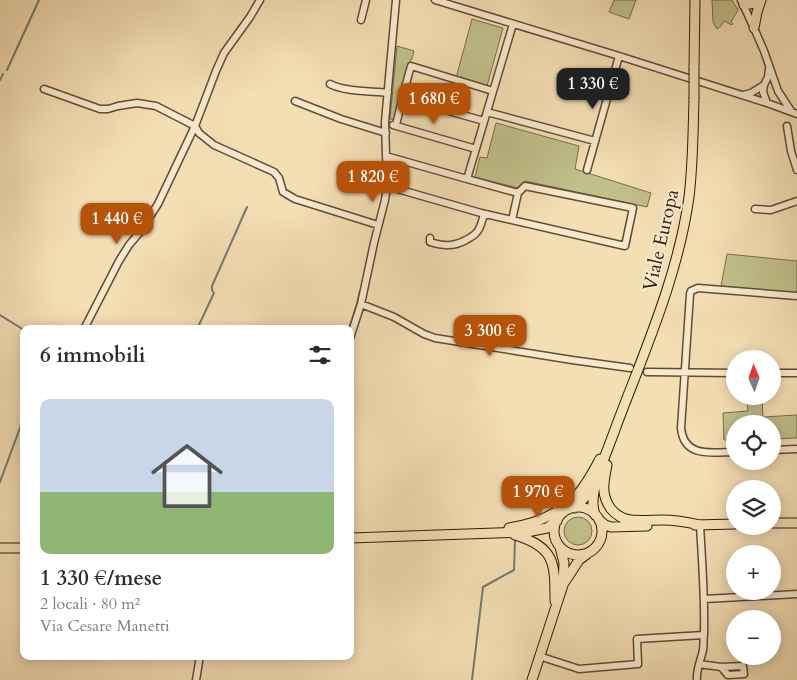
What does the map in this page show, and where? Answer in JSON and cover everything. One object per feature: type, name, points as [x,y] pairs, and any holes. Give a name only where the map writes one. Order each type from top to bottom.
[{"type":"main road","name":"Viale Europa","points":[[597,517],[593,503],[598,477],[672,275],[687,207],[693,149],[696,0]]},
{"type":"main road","points":[[744,2],[760,1],[754,28]]},
{"type":"main road","points":[[612,437],[604,478],[604,494],[614,512],[620,517],[630,520],[661,520],[700,525]]},
{"type":"main road","points":[[467,534],[537,522],[565,506],[587,482],[612,437]]},
{"type":"main road","name":"Viale Europa","points":[[575,508],[587,495],[598,477]]},
{"type":"main road","points":[[354,538],[527,532],[547,528],[557,521],[564,512],[575,508],[586,509],[605,525],[611,527],[726,524]]},
{"type":"main road","points":[[527,532],[552,538],[570,554],[582,555],[593,550],[601,539],[601,526],[597,517]]},
{"type":"main road","points":[[557,521],[555,535],[564,563],[563,585]]},
{"type":"main road","points":[[781,523],[797,522]]},
{"type":"main road","points":[[492,533],[525,538],[538,544],[546,552],[552,561],[555,574],[555,608]]},
{"type":"main road","points":[[0,548],[20,548]]},
{"type":"main road","points":[[532,680],[563,585],[579,560],[587,553]]},
{"type":"street","points":[[86,325],[119,261],[158,204],[195,126],[224,53],[260,0]]},
{"type":"street","points":[[361,20],[366,0]]},
{"type":"street","points":[[354,326],[361,304],[387,186],[386,122],[396,0]]},
{"type":"street","points":[[435,0],[619,56],[794,113]]},
{"type":"street","points":[[744,2],[778,91],[794,113]]},
{"type":"street","points":[[468,179],[513,24]]},
{"type":"street","points":[[586,170],[619,56]]},
{"type":"street","points":[[396,125],[410,66],[493,91]]},
{"type":"street","points":[[767,103],[763,92],[769,66]]},
{"type":"street","points":[[330,84],[335,87],[388,93]]},
{"type":"street","points":[[742,95],[751,93],[764,85]]},
{"type":"street","points":[[44,89],[100,109],[137,103],[156,106],[195,126],[199,133],[214,145],[274,172],[279,178],[283,192],[295,199],[378,225]]},
{"type":"street","points":[[767,103],[778,91]]},
{"type":"street","points":[[402,98],[484,121]]},
{"type":"street","points":[[295,101],[341,119],[386,133]]},
{"type":"street","points":[[487,112],[595,141]]},
{"type":"street","points":[[386,122],[476,149]]},
{"type":"street","points":[[787,126],[791,151],[797,170]]},
{"type":"street","points":[[386,156],[518,193]]},
{"type":"street","points":[[387,186],[484,214],[625,246],[633,208],[525,186],[518,193],[512,220]]},
{"type":"street","points":[[755,209],[771,210],[797,202]]},
{"type":"street","points":[[430,238],[430,242],[445,246],[462,242],[477,233],[484,214]]},
{"type":"street","points":[[726,452],[704,453],[697,451],[686,443],[682,436],[691,291],[698,288],[797,296]]},
{"type":"street","points":[[361,304],[379,310],[435,338],[630,368]]},
{"type":"street","points":[[647,372],[726,374]]},
{"type":"street","points":[[781,373],[797,374]]},
{"type":"street","points":[[781,450],[797,449]]},
{"type":"street","points":[[697,680],[696,676],[703,650],[704,635],[700,525]]},
{"type":"street","points":[[704,599],[797,594]]},
{"type":"street","points":[[539,656],[579,669],[638,664],[637,639],[704,635]]},
{"type":"street","points":[[196,680],[199,660]]},
{"type":"street","points":[[698,664],[721,667]]},
{"type":"green space","points":[[614,0],[636,0],[629,19],[609,12]]},
{"type":"green space","points":[[712,0],[732,0],[738,10],[731,22],[732,25],[724,21],[717,29],[713,22]]},
{"type":"green space","points":[[472,19],[503,28],[487,86],[456,78]]},
{"type":"green space","points":[[397,46],[414,51],[395,120],[390,119]]},
{"type":"green space","points":[[496,123],[579,146],[575,169],[651,193],[647,207],[525,181],[518,188],[475,177],[480,157],[487,158]]},
{"type":"green space","points":[[727,254],[797,261],[797,293],[721,286]]},
{"type":"green space","points":[[747,405],[762,405],[763,415],[726,415],[726,440],[724,440],[723,413],[748,411]]},
{"type":"green space","points":[[797,415],[797,438],[781,439],[781,416]]},
{"type":"green space","points":[[578,517],[588,521],[592,531],[588,541],[578,545],[568,541],[564,531],[568,521]]},
{"type":"waterway","points":[[7,70],[39,0]]},
{"type":"waterway","points":[[0,80],[3,74]]},
{"type":"waterway","points":[[199,325],[214,293],[212,286],[247,207]]},
{"type":"waterway","points":[[350,325],[360,291]]},
{"type":"waterway","points":[[0,315],[20,328]]},
{"type":"waterway","points":[[0,482],[20,428]]},
{"type":"waterway","points":[[472,680],[483,587],[514,570],[515,540]]}]
